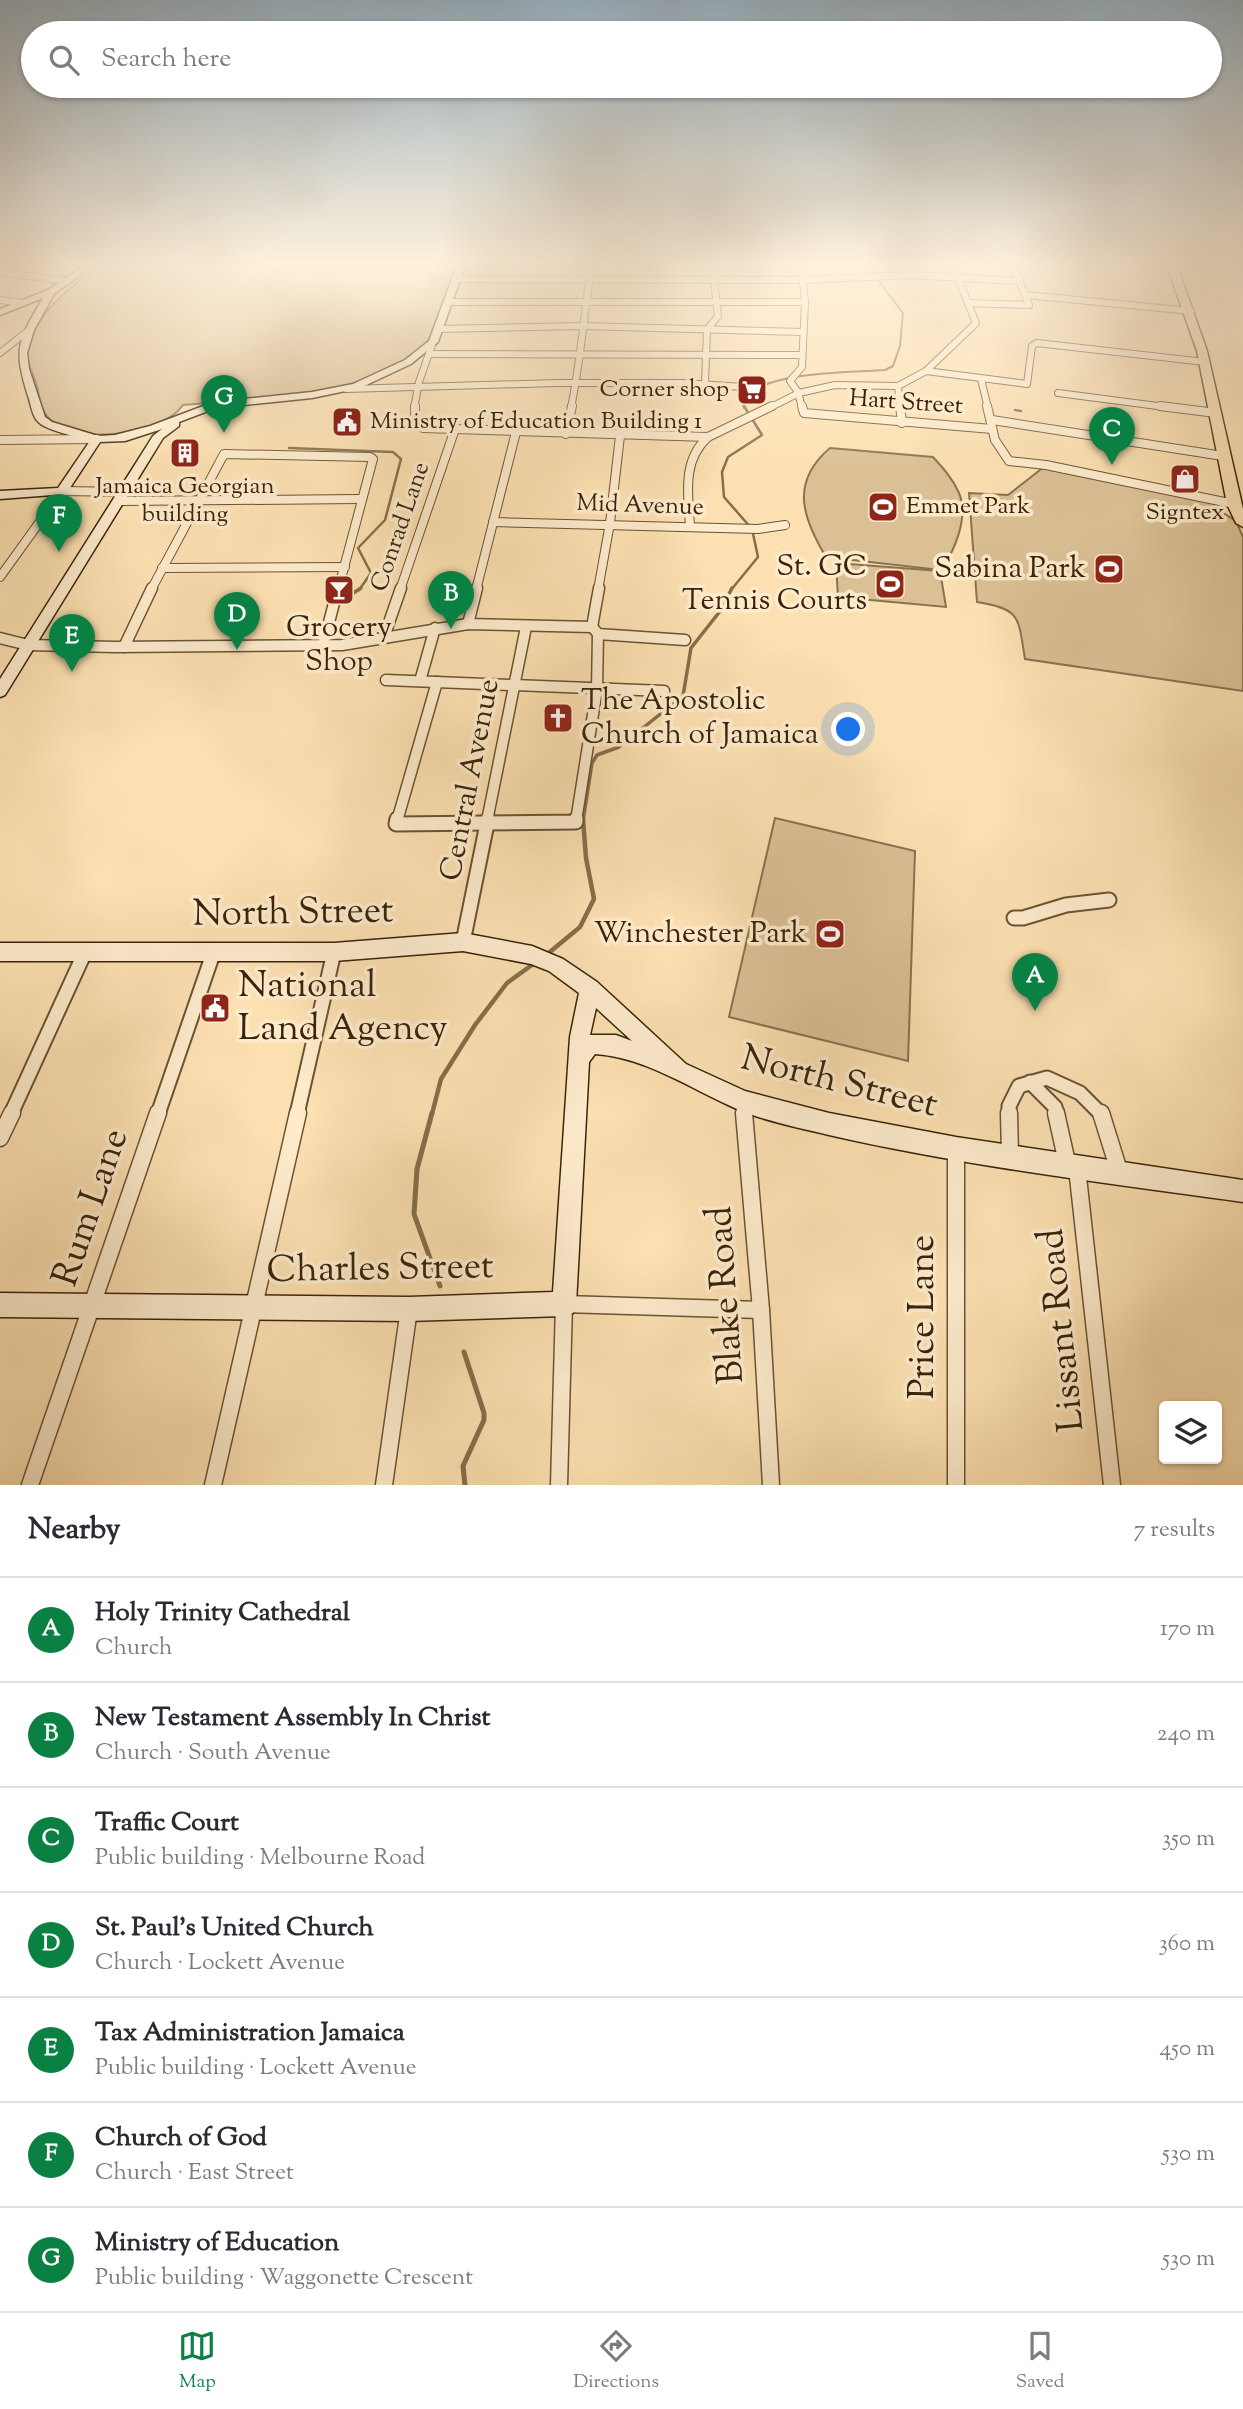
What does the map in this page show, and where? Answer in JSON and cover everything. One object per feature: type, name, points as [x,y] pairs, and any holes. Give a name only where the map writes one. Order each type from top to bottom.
[{"type":"main road","points":[[28,332],[22,353],[24,369],[40,418],[58,429],[97,439],[159,436]]},
{"type":"main road","points":[[117,438],[154,428],[214,405],[373,384],[433,342],[437,332]]},
{"type":"main road","points":[[1197,332],[1234,504],[1243,523]]},
{"type":"main road","points":[[0,691],[159,436],[186,415]]},
{"type":"main road","points":[[0,495],[62,491],[97,439]]},
{"type":"main road","name":"North Street","points":[[0,952],[334,952],[463,942],[531,955],[556,965],[590,989],[679,1071],[743,1101],[829,1124],[1010,1158],[1243,1191]]},
{"type":"main road","points":[[564,1304],[579,1058],[590,989]]},
{"type":"main road","points":[[579,1058],[587,1047],[606,1043],[679,1071]]},
{"type":"main road","name":"Charles Street","points":[[0,1305],[409,1309],[564,1304]]},
{"type":"street","points":[[0,353],[26,332]]},
{"type":"street","points":[[566,434],[582,354],[582,332]]},
{"type":"street","points":[[705,383],[707,332]]},
{"type":"street","points":[[799,393],[791,379],[802,367],[800,355],[803,332]]},
{"type":"street","points":[[690,526],[691,464],[697,447],[709,437],[799,393],[835,385],[898,386],[926,371],[967,332]]},
{"type":"street","points":[[433,342],[419,384],[415,423],[424,428],[709,437]]},
{"type":"street","points":[[926,371],[1027,384],[1032,346],[1037,343],[1205,362]]},
{"type":"street","points":[[429,354],[800,355]]},
{"type":"street","points":[[408,362],[425,367]]},
{"type":"street","points":[[981,379],[992,425],[1002,453],[1009,461],[1046,465],[1234,504]]},
{"type":"street","points":[[373,384],[705,383],[743,387]]},
{"type":"street","points":[[898,386],[902,423]]},
{"type":"street","name":"Hart Street","points":[[799,393],[804,414],[902,423],[992,425],[1223,456]]},
{"type":"street","points":[[1058,393],[1216,414]]},
{"type":"street","name":"Conrad Lane","points":[[384,637],[455,429]]},
{"type":"street","points":[[468,624],[516,432]]},
{"type":"street","points":[[437,682],[396,824],[576,822],[597,689],[595,631],[620,436]]},
{"type":"street","points":[[0,440],[97,439]]},
{"type":"street","points":[[124,647],[162,568],[224,454],[372,457],[323,645]]},
{"type":"street","points":[[0,577],[62,491],[198,501],[361,499]]},
{"type":"street","name":"Mid Avenue","points":[[493,522],[758,529],[785,525]]},
{"type":"street","points":[[162,568],[345,567]]},
{"type":"street","points":[[0,638],[28,645],[124,647],[342,645],[468,624],[595,631],[685,640]]},
{"type":"street","name":"Central Avenue","points":[[463,942],[526,627]]},
{"type":"street","points":[[420,681],[435,628]]},
{"type":"street","points":[[386,680],[664,691]]},
{"type":"street","points":[[1014,918],[1023,918],[1066,905],[1109,900]]},
{"type":"street","name":"Rum Lane","points":[[30,1485],[214,951]]},
{"type":"street","points":[[0,1138],[85,952]]},
{"type":"street","points":[[213,1485],[334,952]]},
{"type":"street","points":[[1010,1158],[1009,1106],[1019,1086],[1047,1078],[1080,1093],[1101,1113],[1120,1174]]},
{"type":"street","points":[[1030,1082],[1055,1107],[1068,1088]]},
{"type":"street","name":"Blake Road","points":[[743,1101],[761,1310],[771,1485]]},
{"type":"street","name":"Lissant Road","points":[[1055,1107],[1072,1168],[1112,1485]]},
{"type":"street","name":"Price Lane","points":[[956,1148],[956,1485]]},
{"type":"street","points":[[559,1485],[564,1304]]},
{"type":"street","name":"Charles Street","points":[[564,1304],[761,1310]]},
{"type":"street","points":[[384,1485],[409,1309]]},
{"type":"shaded area","points":[[34,332],[435,332],[412,363],[341,388],[296,396],[183,405],[172,416],[156,424],[136,431],[114,434],[72,431],[55,424],[44,412],[29,364]]},
{"type":"shaded area","name":"Emmet Park","points":[[830,448],[933,457],[937,461],[957,488],[962,502],[959,533],[951,554],[940,570],[826,557],[811,528],[804,500],[809,474]]},
{"type":"shaded area","name":"Sabina Park","points":[[1045,466],[1215,501],[1225,514],[1236,521],[1243,537],[1243,691],[1025,659],[1019,625],[1010,612],[977,602],[969,493],[1008,495]]},
{"type":"shaded area","name":"St. GC Tennis Courts","points":[[836,563],[940,571],[946,607],[838,597]]},
{"type":"shaded area","name":"Winchester Park","points":[[775,818],[915,851],[908,1061],[729,1017]]},
{"type":"waterway","points":[[744,408],[743,396],[774,382],[811,375],[885,370],[893,366],[901,332]]},
{"type":"waterway","points":[[731,590],[758,557],[752,529],[724,497],[722,472],[728,457],[762,435],[744,406]]},
{"type":"waterway","points":[[1015,410],[1021,411]]},
{"type":"waterway","points":[[289,448],[393,452],[401,459],[385,520],[358,548],[371,573],[360,589]]},
{"type":"waterway","points":[[338,603],[360,589]]},
{"type":"waterway","points":[[583,820],[592,763],[597,755],[619,747],[683,696],[691,648],[721,610],[731,590]]},
{"type":"waterway","points":[[545,956],[580,927],[594,899],[586,858],[583,820]]},
{"type":"waterway","points":[[432,1114],[441,1079],[475,1025],[507,983],[536,962]]},
{"type":"waterway","points":[[432,1113],[417,1169],[414,1214],[440,1286]]},
{"type":"waterway","points":[[464,1352],[484,1413],[484,1420],[463,1466],[465,1485]]},
{"type":"place","name":"Corner shop","points":[[752,390]]},
{"type":"place","name":"Ministry of Education Building 1","points":[[347,422]]},
{"type":"place","name":"Ministry of Education","points":[[224,433]]},
{"type":"place","name":"Jamaica Georgian building","points":[[185,453]]},
{"type":"place","name":"Traffic Court","points":[[1112,465]]},
{"type":"place","name":"Signtex","points":[[1185,479]]},
{"type":"place","name":"Emmet Park","points":[[883,507]]},
{"type":"place","name":"Church of God","points":[[59,552]]},
{"type":"place","name":"Sabina Park","points":[[1109,569]]},
{"type":"place","name":"St. GC Tennis Courts","points":[[890,584]]},
{"type":"place","name":"Grocery Shop","points":[[339,590]]},
{"type":"place","name":"New Testament Assembly In Christ","points":[[451,629]]},
{"type":"place","name":"St. Paul's United Church","points":[[237,650]]},
{"type":"place","name":"Tax Administration Jamaica","points":[[72,672]]},
{"type":"place","name":"The Apostolic Church of Jamaica","points":[[558,718]]},
{"type":"place","name":"Winchester Park","points":[[830,934]]},
{"type":"place","name":"National Land Agency","points":[[215,1008]]},
{"type":"place","name":"Holy Trinity Cathedral","points":[[1035,1011]]}]
